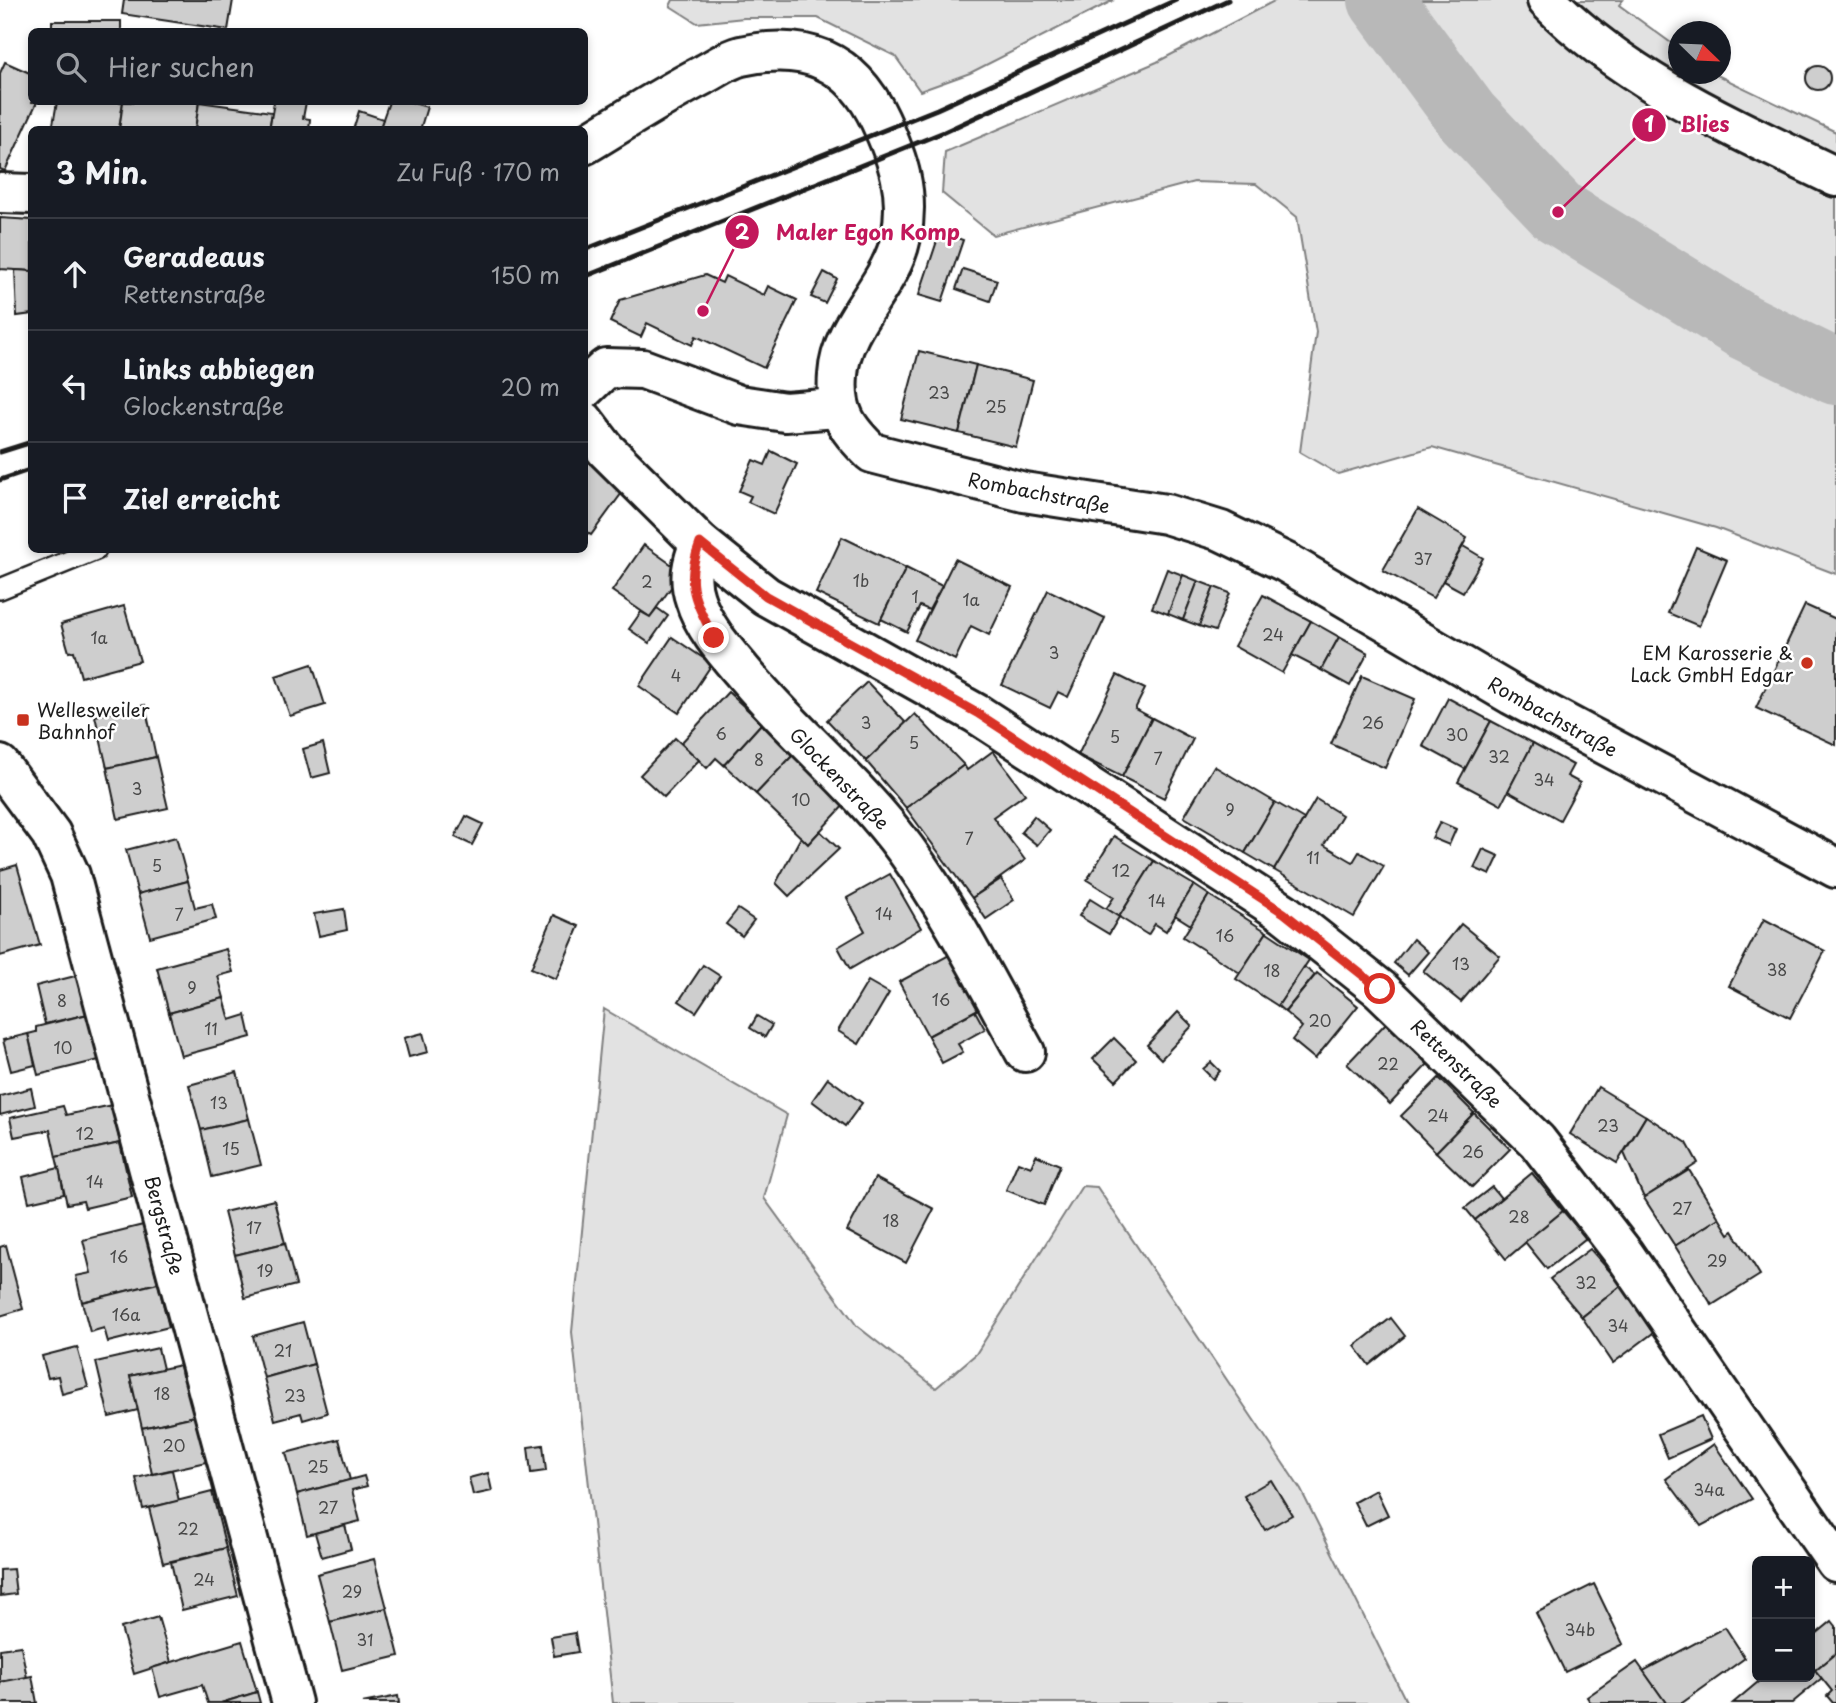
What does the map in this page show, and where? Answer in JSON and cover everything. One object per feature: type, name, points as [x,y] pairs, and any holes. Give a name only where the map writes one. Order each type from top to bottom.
[{"type":"street","points":[[1547,0],[1580,33],[1643,75],[1721,121],[1836,177]]},
{"type":"street","points":[[588,143],[670,92],[738,57],[783,50],[820,57],[850,74],[869,96],[904,178],[905,209],[901,239],[891,264],[849,335],[838,372],[837,408],[785,412],[739,405],[643,369],[606,368],[588,385]]},
{"type":"street","points":[[0,193],[28,194]]},
{"type":"street","name":"Rombachstraße","points":[[837,408],[854,436],[872,453],[1024,492],[1166,514],[1221,531],[1287,563],[1512,695],[1836,868]]},
{"type":"street","name":"Rettenstraße","points":[[588,426],[606,450],[700,543],[766,596],[977,713],[1284,913],[1380,989],[1537,1141],[1624,1254],[1836,1562]]},
{"type":"street","name":"Glockenstraße","points":[[700,543],[690,568],[694,599],[714,638],[775,711],[866,799],[906,850],[950,917],[1025,1052]]},
{"type":"street","name":"Bergstraße","points":[[0,765],[51,834],[70,875],[292,1703]]},
{"type":"lane","points":[[0,589],[89,553]]},
{"type":"shaded area","points":[[673,0],[1114,0],[970,73],[920,91],[895,56],[818,18],[744,18],[697,23],[670,6]]},
{"type":"shaded area","points":[[1276,0],[1623,0],[1619,5],[1668,41],[1668,84],[1731,84],[1731,82],[1836,132],[1836,574],[1716,528],[1432,447],[1338,474],[1300,452],[1316,332],[1297,217],[1256,184],[1194,182],[993,235],[942,193],[945,152],[1157,62]]},
{"type":"shaded area","points":[[604,1009],[787,1115],[764,1198],[857,1326],[936,1388],[976,1354],[1082,1186],[1097,1187],[1301,1490],[1407,1703],[613,1703],[572,1332]]},
{"type":"building","points":[[124,0],[233,0],[228,28],[122,14]]},
{"type":"building","points":[[52,21],[121,21],[121,28],[52,28]]},
{"type":"building","points":[[5,62],[28,72],[28,105],[36,105],[5,171],[0,169],[0,73]]},
{"type":"building","points":[[1818,66],[1826,70],[1830,78],[1826,86],[1818,90],[1810,86],[1806,78],[1810,70]]},
{"type":"building","points":[[56,105],[123,105],[120,126],[53,126]]},
{"type":"building","points":[[123,105],[199,105],[196,126],[120,126]]},
{"type":"building","points":[[199,105],[221,105],[272,112],[270,126],[196,126]]},
{"type":"building","points":[[273,105],[305,105],[303,118],[310,119],[309,126],[270,126]]},
{"type":"building","points":[[388,105],[427,107],[421,126],[380,126]]},
{"type":"building","points":[[359,111],[383,119],[380,126],[354,126]]},
{"type":"building","points":[[0,218],[28,220],[28,271],[0,269]]},
{"type":"building","points":[[940,232],[963,240],[942,302],[919,295]]},
{"type":"building","points":[[963,269],[997,280],[990,301],[956,289]]},
{"type":"building","points":[[15,270],[28,271],[28,315],[17,316]]},
{"type":"building","points":[[824,272],[837,279],[825,303],[811,297]]},
{"type":"building","points":[[705,275],[722,283],[725,276],[764,295],[768,286],[797,300],[764,368],[696,336],[692,345],[647,323],[641,337],[610,322],[620,300]]},
{"type":"building","points":[[919,351],[976,365],[959,433],[901,419]]},
{"type":"building","points":[[976,365],[1033,380],[1016,447],[959,433]]},
{"type":"building","points":[[771,451],[797,464],[774,514],[748,502],[751,496],[739,491],[753,460],[765,465]]},
{"type":"building","points":[[588,458],[627,486],[591,535],[588,533]]},
{"type":"building","points":[[1418,509],[1467,538],[1433,598],[1383,570]]},
{"type":"building","points":[[842,537],[906,568],[879,623],[816,593]]},
{"type":"building","points":[[644,545],[682,572],[650,617],[612,591]]},
{"type":"building","points":[[1463,546],[1483,558],[1463,592],[1443,581]]},
{"type":"building","points":[[1696,547],[1727,560],[1699,626],[1668,613]]},
{"type":"building","points":[[955,559],[1012,587],[989,635],[971,626],[955,660],[915,640]]},
{"type":"building","points":[[906,568],[942,586],[929,610],[920,606],[907,632],[881,619]]},
{"type":"building","points":[[1167,569],[1183,575],[1168,614],[1152,608]]},
{"type":"building","points":[[1183,575],[1198,581],[1183,620],[1168,614]]},
{"type":"building","points":[[1198,581],[1214,587],[1199,626],[1183,620]]},
{"type":"building","points":[[1214,587],[1230,593],[1215,631],[1199,626]]},
{"type":"building","points":[[1048,590],[1105,618],[1068,697],[1058,692],[1050,708],[1002,685]]},
{"type":"building","points":[[1263,595],[1311,621],[1282,673],[1234,646]]},
{"type":"building","name":"EM Karosserie & Lack GmbH Edgar","points":[[1805,605],[1836,619],[1836,745],[1756,708]]},
{"type":"building","points":[[124,606],[140,661],[81,677],[74,651],[69,652],[61,624]]},
{"type":"building","points":[[657,608],[668,616],[649,643],[629,629],[641,612],[650,617]]},
{"type":"building","points":[[1311,621],[1339,637],[1321,670],[1292,655]]},
{"type":"building","points":[[672,637],[712,664],[679,713],[639,686]]},
{"type":"building","points":[[1339,637],[1368,653],[1350,686],[1321,670]]},
{"type":"building","points":[[312,664],[325,705],[290,716],[276,676]]},
{"type":"building","points":[[1117,675],[1145,689],[1135,709],[1152,718],[1122,777],[1078,755]]},
{"type":"building","points":[[1362,676],[1415,699],[1385,768],[1331,744]]},
{"type":"building","points":[[867,682],[906,723],[866,761],[827,720]]},
{"type":"building","points":[[728,692],[762,723],[724,765],[716,758],[707,768],[681,743]]},
{"type":"building","points":[[1448,698],[1491,721],[1465,769],[1423,746]]},
{"type":"building","points":[[145,705],[156,757],[107,768],[95,716]]},
{"type":"building","points":[[915,714],[964,765],[906,808],[866,761]]},
{"type":"building","points":[[1152,718],[1193,739],[1164,798],[1122,777]]},
{"type":"building","points":[[1491,721],[1533,743],[1501,805],[1458,782]]},
{"type":"building","points":[[762,723],[795,753],[756,794],[724,765]]},
{"type":"building","points":[[675,738],[699,760],[664,797],[640,775]]},
{"type":"building","points":[[323,743],[330,773],[311,778],[303,749]]},
{"type":"building","points":[[1533,743],[1573,765],[1567,776],[1580,783],[1560,820],[1508,791]]},
{"type":"building","points":[[993,751],[1025,794],[993,817],[1025,860],[972,898],[906,808],[964,765],[967,770]]},
{"type":"building","points":[[795,753],[846,803],[808,844],[756,794]]},
{"type":"building","points":[[156,757],[168,808],[118,819],[107,768]]},
{"type":"building","points":[[1214,766],[1275,802],[1245,853],[1184,817]]},
{"type":"building","points":[[1316,799],[1342,815],[1324,845],[1353,862],[1359,852],[1384,866],[1354,917],[1274,870]]},
{"type":"building","points":[[1275,802],[1304,819],[1274,870],[1245,853]]},
{"type":"building","points":[[466,816],[483,824],[472,845],[455,837]]},
{"type":"building","points":[[1034,816],[1050,830],[1037,845],[1021,832]]},
{"type":"building","points":[[1440,822],[1456,829],[1449,845],[1432,838]]},
{"type":"building","points":[[820,831],[839,849],[789,896],[776,883],[801,837],[808,844]]},
{"type":"building","points":[[1114,836],[1154,861],[1119,917],[1106,909],[1114,897],[1087,880]]},
{"type":"building","points":[[176,837],[188,881],[138,894],[126,850]]},
{"type":"building","points":[[1483,849],[1499,856],[1490,875],[1474,868]]},
{"type":"building","points":[[1154,861],[1194,885],[1166,931],[1155,924],[1148,935],[1119,917]]},
{"type":"building","points":[[17,865],[40,945],[0,956],[0,870]]},
{"type":"building","points":[[890,874],[921,928],[850,969],[838,947],[865,931],[847,898]]},
{"type":"building","points":[[1001,879],[1014,900],[986,919],[972,898]]},
{"type":"building","points":[[188,881],[195,908],[212,904],[216,919],[150,937],[138,894]]},
{"type":"building","points":[[1194,885],[1209,895],[1191,925],[1175,915]]},
{"type":"building","points":[[1209,895],[1267,932],[1240,973],[1183,937]]},
{"type":"building","points":[[1090,899],[1119,917],[1109,934],[1079,916]]},
{"type":"building","points":[[344,909],[347,930],[319,936],[314,914]]},
{"type":"building","points":[[738,909],[754,920],[742,936],[726,924]]},
{"type":"building","points":[[554,915],[579,926],[556,979],[531,968]]},
{"type":"building","points":[[1764,919],[1825,951],[1790,1018],[1729,986]]},
{"type":"building","points":[[1461,924],[1500,956],[1461,1002],[1423,971]]},
{"type":"building","points":[[1267,932],[1309,960],[1278,1006],[1236,979]]},
{"type":"building","points":[[1413,939],[1428,952],[1408,975],[1394,963]]},
{"type":"building","points":[[226,949],[233,972],[218,976],[224,998],[169,1013],[157,968]]},
{"type":"building","points":[[951,954],[980,1008],[928,1036],[899,982]]},
{"type":"building","points":[[703,965],[720,976],[696,1012],[679,1001]]},
{"type":"building","points":[[1304,967],[1315,975],[1285,1012],[1278,1006]]},
{"type":"building","points":[[1317,973],[1358,1006],[1315,1059],[1292,1040],[1302,1027],[1285,1012]]},
{"type":"building","points":[[79,975],[88,1014],[45,1024],[36,986]]},
{"type":"building","points":[[868,981],[889,993],[859,1044],[838,1031]]},
{"type":"building","points":[[224,998],[230,1020],[246,1015],[251,1037],[181,1056],[169,1013]]},
{"type":"building","points":[[975,1011],[985,1029],[958,1044],[963,1052],[942,1063],[928,1036]]},
{"type":"building","points":[[1178,1012],[1192,1026],[1161,1059],[1147,1045]]},
{"type":"building","points":[[88,1014],[99,1060],[38,1075],[28,1034],[36,1032],[36,1027]]},
{"type":"building","points":[[757,1016],[772,1025],[765,1037],[750,1028]]},
{"type":"building","points":[[1387,1022],[1429,1063],[1390,1104],[1347,1064]]},
{"type":"building","points":[[423,1033],[428,1052],[409,1057],[404,1038]]},
{"type":"building","points":[[28,1034],[35,1065],[11,1071],[3,1040]]},
{"type":"building","points":[[1114,1038],[1136,1060],[1116,1081],[1093,1059]]},
{"type":"building","points":[[1211,1062],[1220,1071],[1213,1079],[1203,1069]]},
{"type":"building","points":[[237,1072],[249,1119],[201,1130],[189,1085]]},
{"type":"building","points":[[828,1078],[862,1103],[845,1126],[812,1101]]},
{"type":"building","points":[[1439,1078],[1474,1113],[1436,1152],[1401,1116]]},
{"type":"building","points":[[1598,1087],[1646,1116],[1617,1163],[1570,1134]]},
{"type":"building","points":[[31,1088],[35,1106],[0,1115],[0,1096]]},
{"type":"building","points":[[112,1105],[120,1143],[56,1157],[50,1130],[14,1137],[10,1118],[63,1106],[66,1115]]},
{"type":"building","points":[[1474,1113],[1510,1149],[1472,1187],[1436,1152]]},
{"type":"building","points":[[1646,1116],[1687,1143],[1698,1163],[1644,1198],[1624,1153]]},
{"type":"building","points":[[249,1119],[261,1165],[212,1177],[201,1130]]},
{"type":"building","points":[[120,1143],[132,1197],[85,1208],[83,1201],[67,1204],[56,1157]]},
{"type":"building","points":[[1036,1155],[1060,1165],[1044,1205],[1006,1190],[1018,1162],[1031,1167]]},
{"type":"building","points":[[59,1168],[64,1194],[29,1202],[23,1177]]},
{"type":"building","points":[[1689,1170],[1719,1218],[1675,1246],[1644,1198]]},
{"type":"building","points":[[1532,1173],[1563,1211],[1506,1259],[1475,1220]]},
{"type":"building","points":[[875,1178],[934,1209],[906,1263],[847,1231]]},
{"type":"building","points":[[1492,1187],[1501,1198],[1475,1220],[1465,1208]]},
{"type":"building","points":[[274,1200],[285,1243],[235,1255],[224,1212]]},
{"type":"building","points":[[1563,1211],[1586,1238],[1547,1269],[1525,1242]]},
{"type":"building","points":[[1719,1218],[1729,1234],[1733,1231],[1760,1275],[1712,1305],[1675,1246]]},
{"type":"building","points":[[143,1225],[158,1283],[82,1302],[76,1276],[91,1273],[83,1240]]},
{"type":"building","points":[[285,1243],[296,1285],[245,1298],[235,1255]]},
{"type":"building","points":[[6,1245],[23,1309],[0,1316],[0,1247]]},
{"type":"building","points":[[1590,1249],[1622,1285],[1582,1317],[1550,1279]]},
{"type":"building","points":[[158,1283],[169,1327],[108,1342],[104,1328],[90,1332],[82,1302]]},
{"type":"building","points":[[1622,1285],[1653,1333],[1613,1363],[1582,1317]]},
{"type":"building","points":[[1391,1318],[1405,1336],[1369,1365],[1355,1346]]},
{"type":"building","points":[[303,1322],[314,1364],[264,1378],[253,1336]]},
{"type":"building","points":[[77,1347],[88,1387],[62,1394],[58,1376],[48,1378],[42,1356]]},
{"type":"building","points":[[158,1348],[163,1369],[130,1376],[138,1410],[109,1417],[96,1362]]},
{"type":"building","points":[[314,1364],[327,1413],[303,1420],[301,1413],[275,1420],[264,1378]]},
{"type":"building","points":[[180,1365],[182,1376],[186,1375],[195,1416],[142,1428],[130,1376]]},
{"type":"building","points":[[195,1416],[206,1462],[152,1474],[142,1428]]},
{"type":"building","points":[[1701,1416],[1711,1439],[1668,1458],[1658,1434]]},
{"type":"building","points":[[339,1439],[350,1480],[297,1494],[286,1453]]},
{"type":"building","points":[[1714,1444],[1752,1499],[1701,1526],[1666,1479]]},
{"type":"building","points":[[543,1445],[546,1471],[531,1473],[528,1447]]},
{"type":"building","points":[[172,1470],[179,1501],[143,1509],[136,1478]]},
{"type":"building","points":[[488,1473],[492,1491],[473,1495],[469,1478]]},
{"type":"building","points":[[364,1476],[367,1486],[352,1490],[360,1521],[307,1535],[297,1494]]},
{"type":"building","points":[[1271,1480],[1292,1515],[1265,1530],[1244,1496]]},
{"type":"building","points":[[1376,1490],[1388,1515],[1366,1526],[1354,1502]]},
{"type":"building","points":[[212,1492],[226,1548],[163,1563],[149,1508]]},
{"type":"building","points":[[345,1525],[351,1549],[322,1557],[315,1533]]},
{"type":"building","points":[[226,1548],[238,1596],[182,1610],[171,1562]]},
{"type":"building","points":[[374,1559],[387,1608],[330,1622],[317,1574]]},
{"type":"building","points":[[13,1569],[16,1594],[0,1596],[0,1570]]},
{"type":"building","points":[[1594,1584],[1623,1644],[1565,1672],[1536,1613]]},
{"type":"building","points":[[387,1608],[399,1656],[342,1670],[330,1622]]},
{"type":"building","points":[[158,1617],[171,1662],[134,1674],[121,1628]]},
{"type":"building","points":[[1832,1621],[1836,1626],[1836,1653],[1815,1670],[1815,1635]]},
{"type":"building","points":[[1725,1627],[1745,1658],[1682,1703],[1666,1703],[1643,1671]]},
{"type":"building","points":[[575,1633],[578,1652],[554,1656],[551,1637]]},
{"type":"building","points":[[242,1641],[257,1692],[221,1703],[208,1703],[202,1685],[160,1697],[152,1668]]},
{"type":"building","points":[[21,1646],[27,1678],[0,1682],[0,1649]]},
{"type":"building","points":[[1836,1653],[1836,1703],[1827,1696],[1832,1691],[1815,1670]]},
{"type":"building","points":[[1637,1662],[1666,1703],[1591,1703],[1587,1697]]},
{"type":"building","points":[[1815,1670],[1822,1678],[1792,1703],[1733,1703],[1758,1682],[1815,1682]]},
{"type":"building","points":[[32,1676],[37,1703],[0,1703],[0,1682]]},
{"type":"building","points":[[257,1692],[260,1703],[221,1703]]},
{"type":"building","points":[[398,1696],[399,1703],[362,1703]]},
{"type":"waterway","points":[[1381,0],[1467,116],[1558,212],[1744,327],[1836,372]]},
{"type":"railway","points":[[588,248],[937,109],[1176,0]]},
{"type":"railway","points":[[588,275],[944,132],[1228,0]]},
{"type":"railway","points":[[0,452],[28,443]]},
{"type":"railway","points":[[0,480],[28,470]]},
{"type":"place","name":"Blies","points":[[1558,212]]},
{"type":"place","name":"Maler Egon Komp","points":[[703,311]]},
{"type":"place","name":"EM Karosserie & Lack GmbH Edgar","points":[[1807,663]]},
{"type":"place","name":"Wellesweiler Bahnhof","points":[[23,720]]},
{"type":"route","points":[[714,638],[694,599],[690,568],[700,543],[766,596],[851,646],[977,713],[1284,913],[1380,989]]}]
